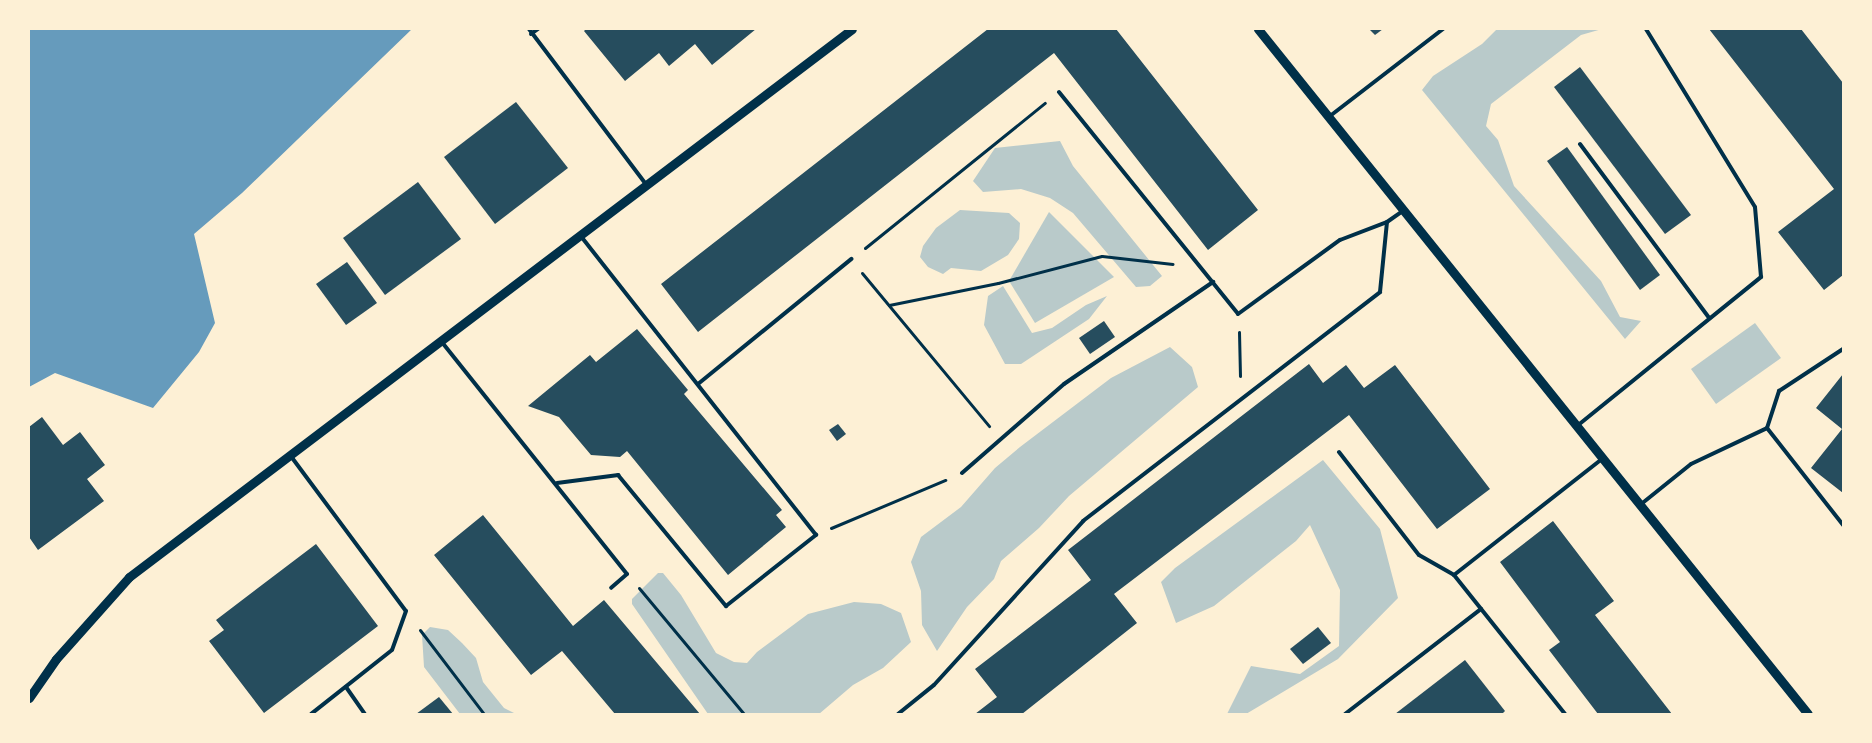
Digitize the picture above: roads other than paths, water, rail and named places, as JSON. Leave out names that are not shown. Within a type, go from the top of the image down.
[{"type":"street","points":[[29,698],[56,659],[129,577],[852,29]]},
{"type":"street","points":[[1258,29],[1330,116],[1403,211],[1808,714]]},
{"type":"lane","points":[[529,29],[646,184]]},
{"type":"lane","points":[[531,34],[538,29]]},
{"type":"lane","points":[[1330,116],[1442,29]]},
{"type":"lane","points":[[1576,427],[1761,277],[1755,207],[1646,29]]},
{"type":"lane","points":[[1059,92],[1238,314],[1340,240],[1387,222],[1403,211]]},
{"type":"lane","points":[[1580,144],[1709,318]]},
{"type":"lane","points":[[898,714],[934,684],[1083,521],[1380,292],[1387,222]]},
{"type":"lane","points":[[557,483],[618,475],[726,606],[816,534],[580,234]]},
{"type":"lane","points":[[698,384],[851,259]]},
{"type":"lane","points":[[962,473],[1064,384],[1213,282]]},
{"type":"lane","points":[[441,341],[557,483],[627,574],[612,588]]},
{"type":"lane","points":[[1640,505],[1691,464],[1767,428],[1779,391],[1843,349]]},
{"type":"lane","points":[[1767,428],[1843,525]]},
{"type":"lane","points":[[1339,452],[1419,555],[1454,574],[1565,714]]},
{"type":"lane","points":[[290,455],[406,611],[392,650],[311,714]]},
{"type":"lane","points":[[1454,574],[1602,459]]},
{"type":"lane","points":[[1345,714],[1481,609]]},
{"type":"lane","points":[[346,687],[365,714]]},
{"type":"water","points":[[29,29],[412,29],[242,193],[194,234],[215,323],[199,352],[153,408],[55,373],[29,387]]}]
